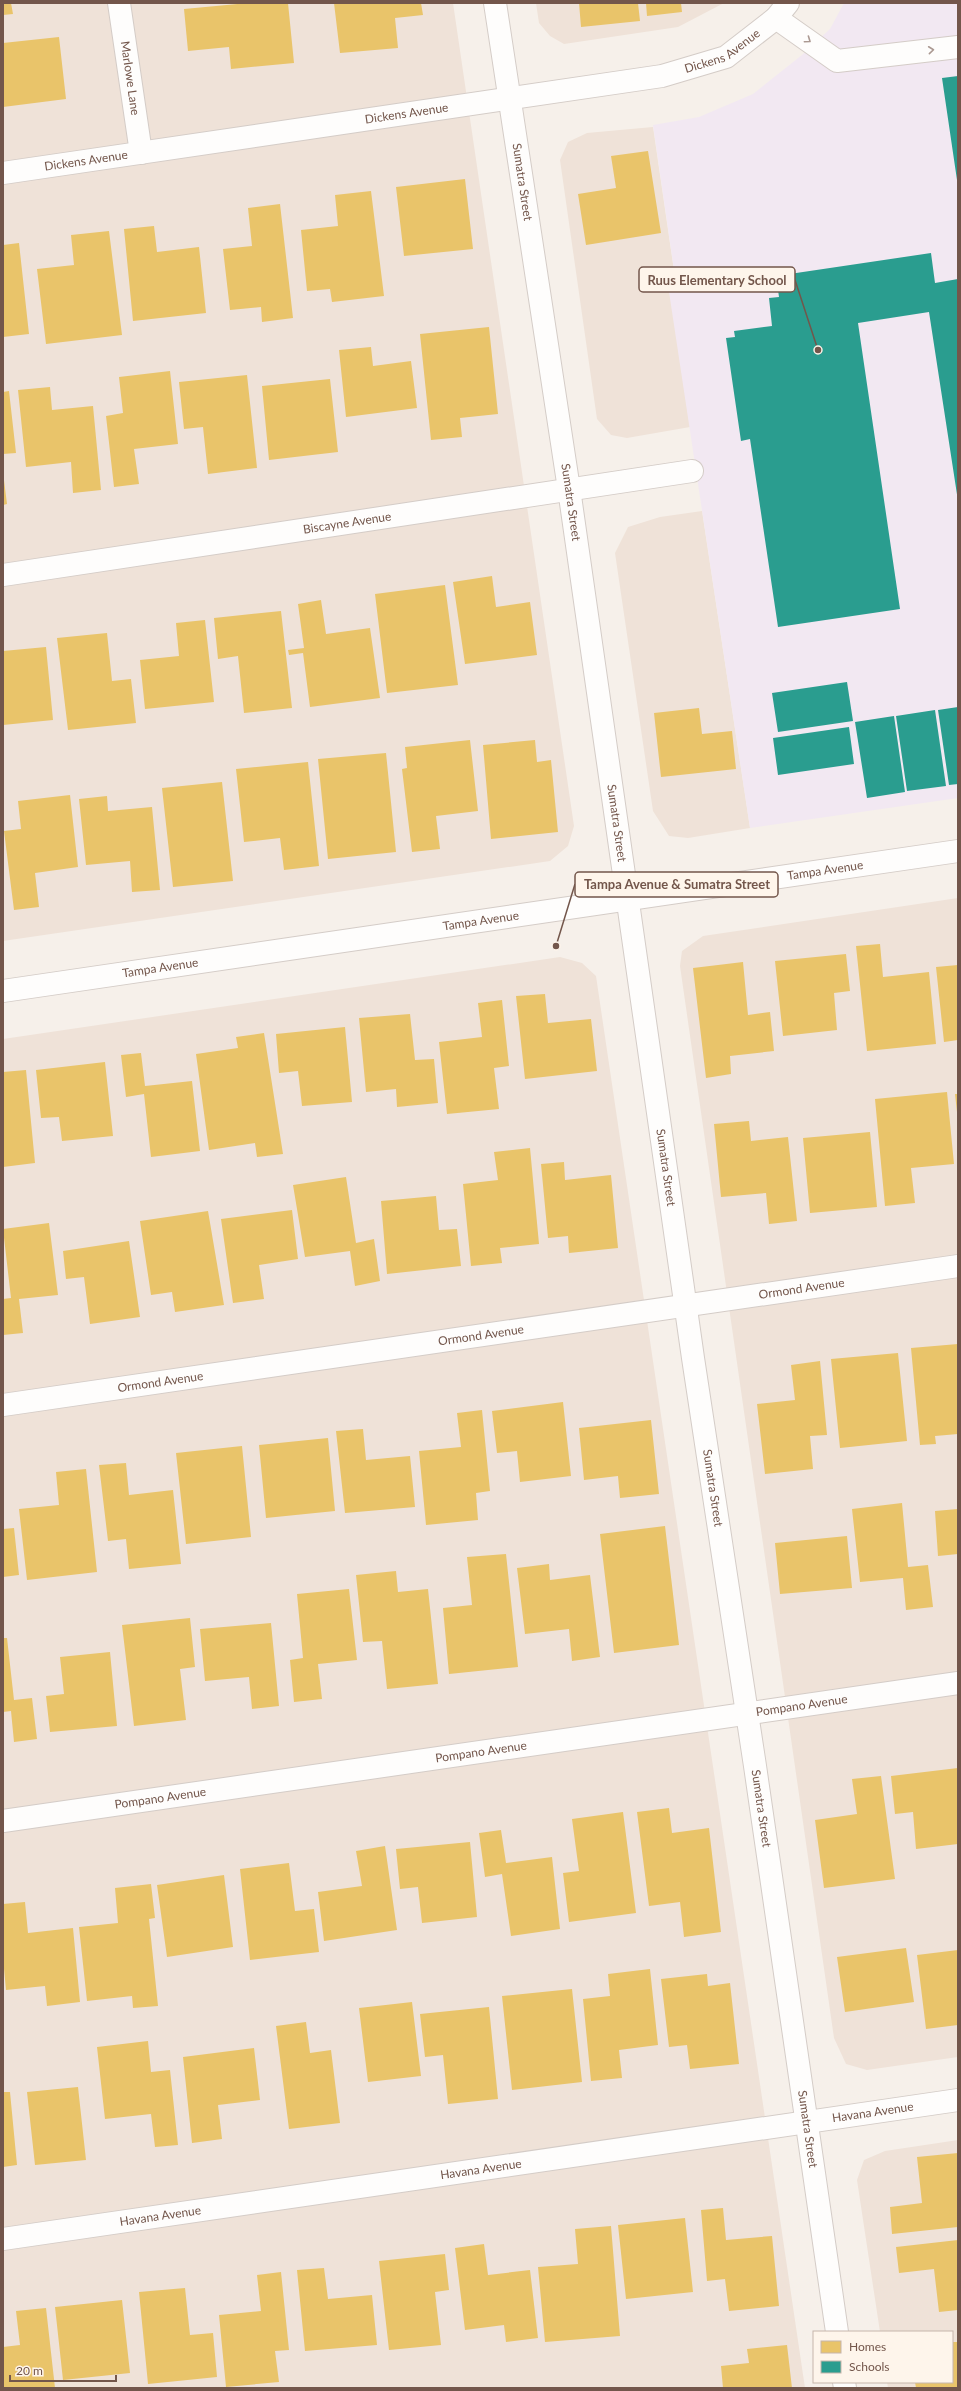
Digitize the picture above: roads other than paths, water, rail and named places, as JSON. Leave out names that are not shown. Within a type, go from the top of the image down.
[{"type":"street","name":"Marlowe Lane","points":[[119,3],[141,153]]},
{"type":"street","name":"Sumatra Street","points":[[495,3],[569,489],[627,901],[808,2124],[837,2331]]},
{"type":"street","name":"Dickens Avenue","points":[[3,173],[509,100],[662,76],[726,56],[782,11]]},
{"type":"street","points":[[782,11],[838,61],[958,47]]},
{"type":"street","name":"Biscayne Avenue","points":[[3,575],[692,471]]},
{"type":"street","name":"Tampa Avenue","points":[[3,990],[958,852]]},
{"type":"street","name":"Ormond Avenue","points":[[3,1405],[958,1266]]},
{"type":"street","name":"Pompano Avenue","points":[[3,1821],[747,1714],[958,1682]]},
{"type":"street","name":"Havana Avenue","points":[[3,2239],[808,2124],[958,2100]]},
{"type":"place","name":"Ruus Elementary School","points":[[818,350]]},
{"type":"place","name":"Tampa Avenue & Sumatra Street","points":[[556,946]]}]
